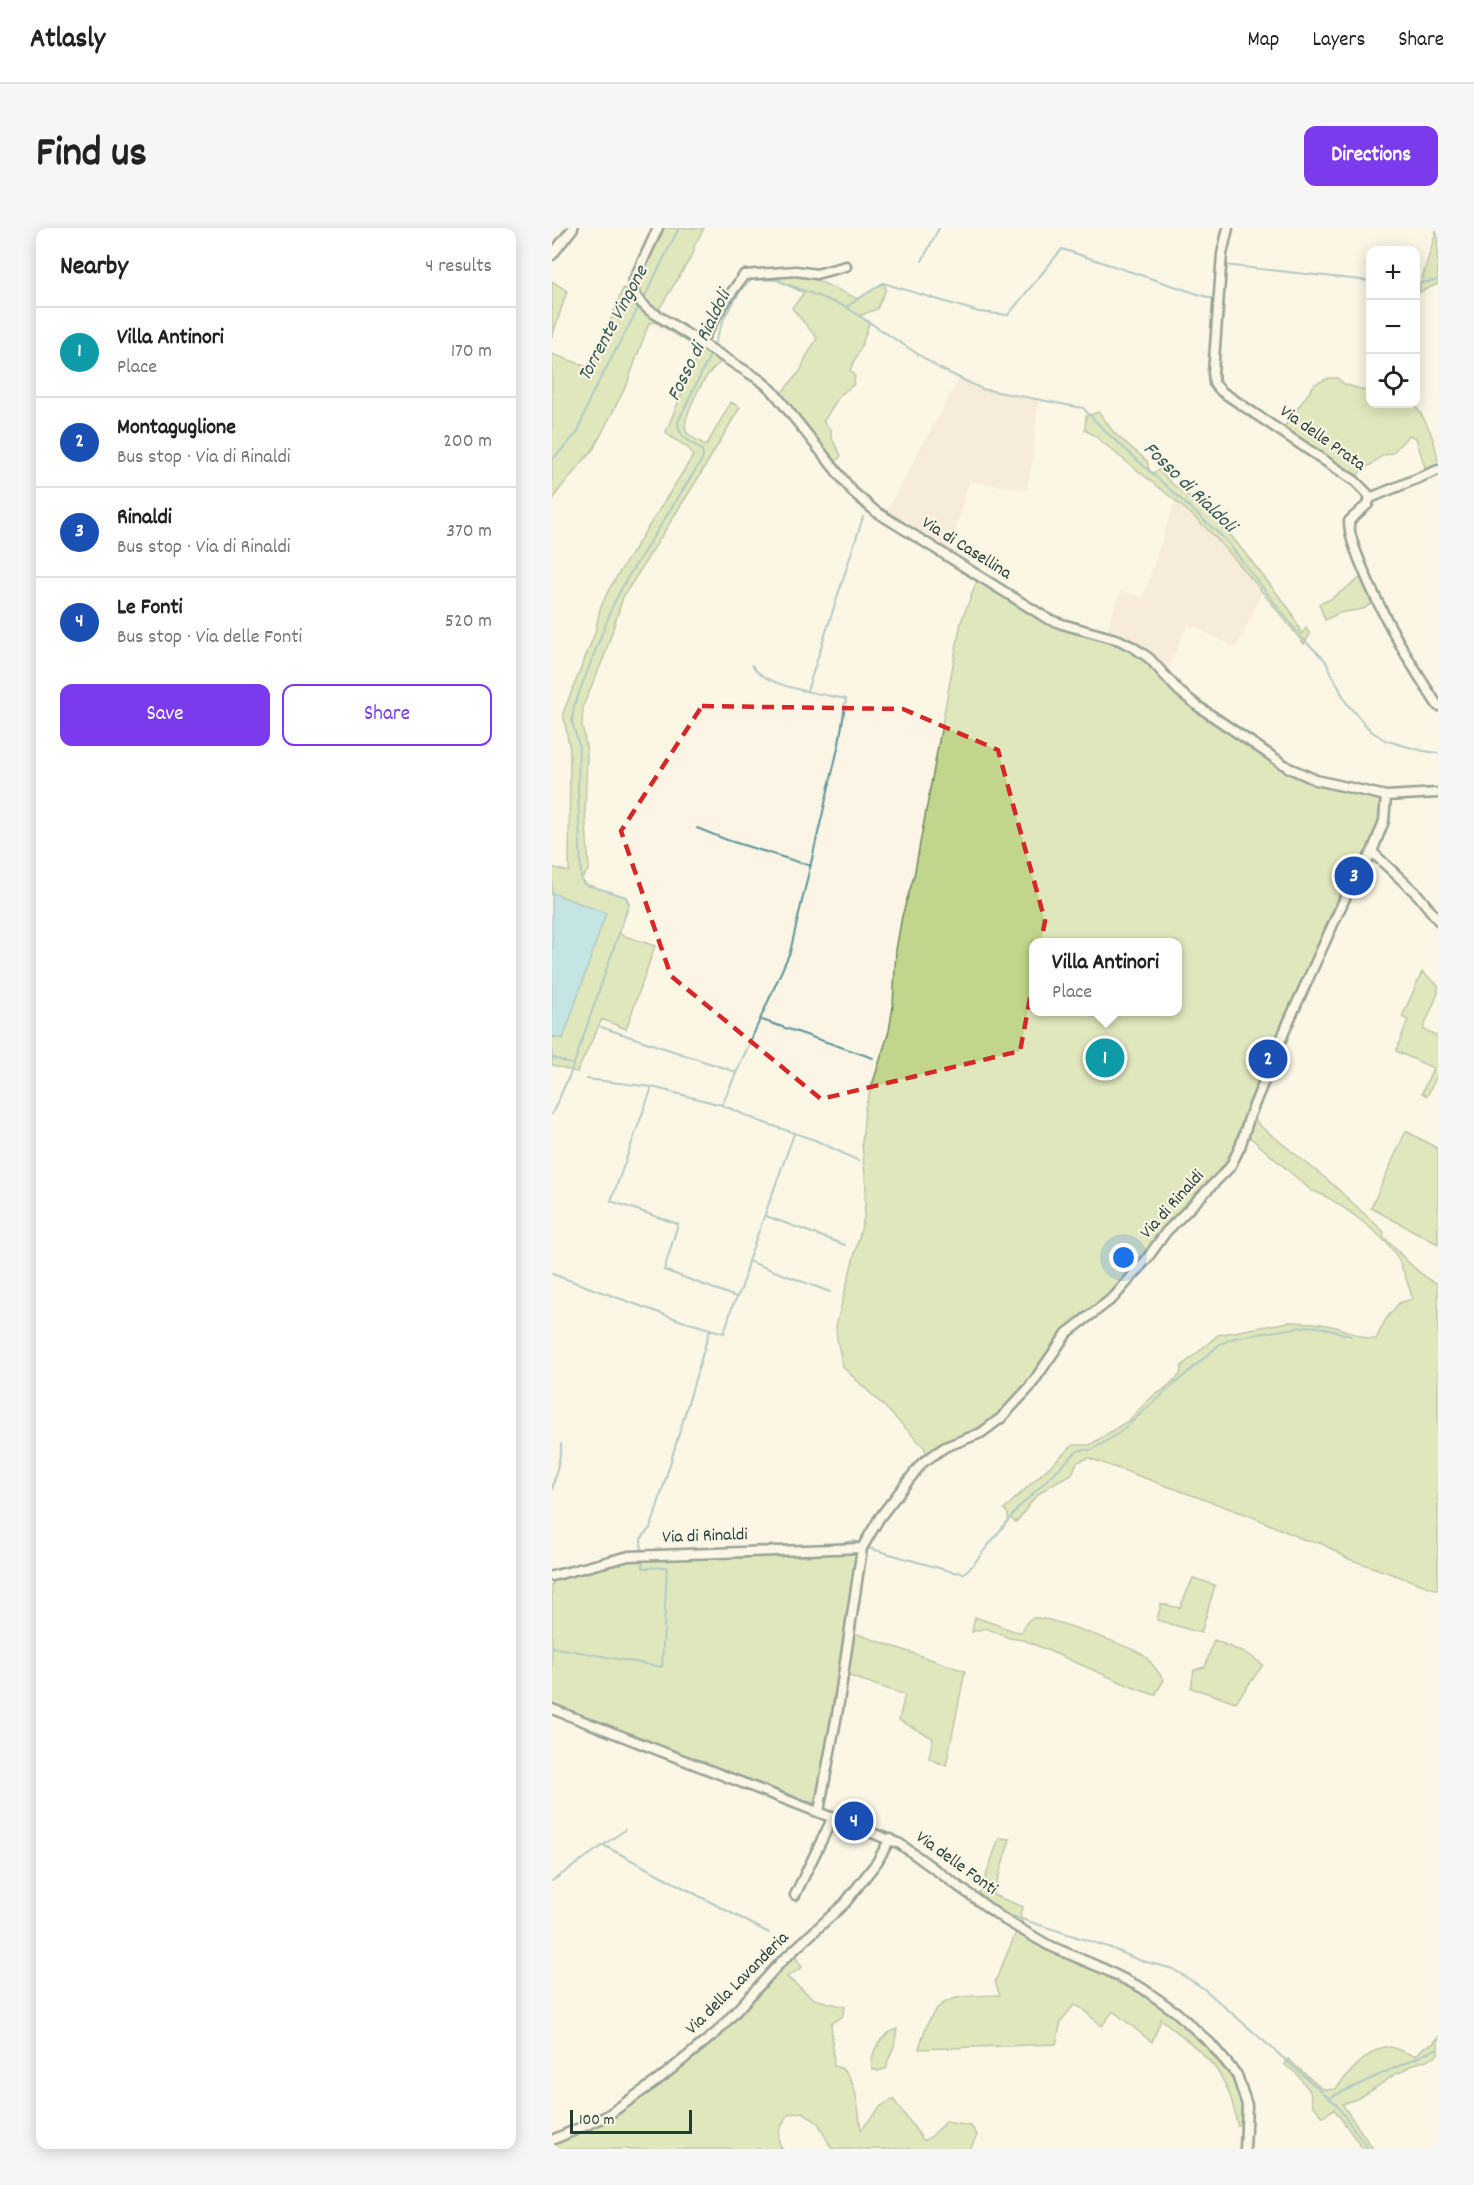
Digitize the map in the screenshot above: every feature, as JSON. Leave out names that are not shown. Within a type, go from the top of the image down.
[{"type":"street","points":[[552,255],[573,228]]},
{"type":"street","name":"Via di Casellina","points":[[658,228],[634,279],[634,294],[649,310],[717,352],[772,390],[853,492],[875,511],[1048,619],[1119,640],[1133,647],[1149,658],[1179,691],[1199,707],[1289,768],[1316,780],[1386,796],[1438,793]]},
{"type":"street","name":"Via delle Prata","points":[[1228,228],[1221,257],[1214,383],[1221,391],[1355,481],[1367,493],[1370,498],[1368,504],[1349,521],[1349,529],[1357,555],[1379,608],[1408,661],[1438,706]]},
{"type":"street","points":[[704,344],[722,306],[744,275],[796,271],[816,274],[846,266]]},
{"type":"street","points":[[1370,498],[1438,470]]},
{"type":"street","name":"Via di Rinaldi","points":[[819,1811],[840,1697],[862,1548],[880,1516],[922,1463],[945,1447],[981,1433],[1001,1418],[1029,1388],[1067,1333],[1114,1298],[1166,1232],[1230,1167],[1240,1147],[1250,1115],[1288,1023],[1350,887],[1372,852],[1384,821],[1386,796]]},
{"type":"street","points":[[1372,852],[1418,896],[1438,920]]},
{"type":"street","name":"Via di Rinaldi","points":[[552,1576],[629,1556],[862,1548]]},
{"type":"street","name":"Via delle Fonti","points":[[552,1709],[890,1839],[1005,1920],[1048,1945],[1142,1988],[1176,2012],[1210,2043],[1237,2075],[1247,2105],[1245,2149]]},
{"type":"street","points":[[795,1895],[833,1817]]},
{"type":"street","name":"Via della Lavanderia","points":[[552,2140],[605,2117],[658,2080],[717,2032],[781,1962],[845,1903],[877,1862],[890,1839]]},
{"type":"highlighted area","points":[[702,706],[903,709],[998,750],[1045,921],[1020,1051],[821,1099],[671,976],[621,831]]},
{"type":"shaded area","points":[[959,379],[982,389],[1038,399],[1033,456],[1027,490],[969,481],[948,557],[884,516]]},
{"type":"shaded area","points":[[1175,501],[1213,535],[1262,592],[1236,648],[1188,624],[1165,675],[1105,636],[1120,591],[1143,597]]},
{"type":"green space","points":[[658,228],[704,228],[694,246],[694,252],[656,314],[725,358],[708,375],[698,391],[686,420],[687,433],[706,446],[731,402],[740,407],[623,597],[604,657],[583,706],[582,725],[587,752],[585,810],[589,869],[581,879],[585,884],[626,897],[629,904],[619,934],[655,946],[626,1029],[602,1019],[577,1072],[552,1065],[552,1036],[563,1039],[605,913],[552,893],[552,867],[569,872],[570,749],[563,713],[595,633],[600,609],[609,589],[693,456],[688,449],[666,432],[700,349],[655,322],[649,323],[627,384],[594,448],[558,491],[552,502],[552,354],[592,368],[623,288],[633,292]]},
{"type":"green space","points":[[1437,228],[1438,284],[1420,292]]},
{"type":"green space","points":[[796,271],[858,299],[883,283],[886,289],[877,309],[859,316],[869,323],[850,370],[855,377],[853,385],[840,395],[823,422],[831,430],[831,437],[841,456],[833,465],[778,397],[801,370],[817,338],[792,308],[804,293],[779,281],[782,272]]},
{"type":"green space","points":[[552,281],[567,291],[552,337]]},
{"type":"green space","points":[[1329,378],[1337,378],[1344,384],[1366,391],[1366,408],[1417,408],[1432,435],[1438,470],[1427,474],[1416,438],[1409,435],[1392,453],[1362,468],[1355,481],[1281,431],[1315,384]]},
{"type":"green space","points":[[1099,412],[1114,433],[1147,461],[1149,470],[1153,473],[1159,470],[1233,538],[1290,610],[1302,634],[1306,628],[1310,634],[1304,644],[1225,548],[1199,521],[1085,430],[1086,416]]},
{"type":"green space","points":[[1365,575],[1376,601],[1363,609],[1339,613],[1325,620],[1319,604],[1329,600]]},
{"type":"green space","points":[[979,576],[1048,619],[1133,647],[1179,691],[1289,768],[1386,796],[1384,821],[1372,852],[1341,891],[1248,1107],[1259,1125],[1330,1182],[1384,1232],[1383,1236],[1409,1263],[1438,1284],[1438,1590],[1349,1559],[1321,1543],[1307,1541],[1253,1517],[1089,1458],[1077,1462],[1072,1474],[1042,1491],[1016,1522],[1008,1517],[1004,1509],[1073,1445],[1090,1445],[1128,1421],[1154,1395],[1180,1375],[1182,1366],[1218,1335],[1289,1322],[1336,1327],[1368,1339],[1376,1339],[1386,1319],[1399,1303],[1413,1299],[1399,1260],[1381,1238],[1344,1208],[1312,1191],[1245,1133],[1230,1167],[1166,1232],[1114,1297],[1078,1323],[1001,1418],[927,1459],[925,1448],[843,1367],[836,1326],[864,1218],[866,1186],[862,1145],[865,1108],[889,1031],[893,1006],[896,950],[902,916],[914,876],[961,622]]},
{"type":"green space","points":[[1422,972],[1438,985],[1438,993],[1423,1029],[1438,1036],[1438,1074],[1427,1096],[1422,1093],[1433,1068],[1396,1051],[1408,1020],[1402,1017]]},
{"type":"green space","points":[[1406,1131],[1438,1149],[1438,1244],[1371,1208]]},
{"type":"green space","points":[[862,1548],[851,1632],[965,1671],[946,1766],[929,1758],[933,1738],[899,1720],[905,1695],[844,1674],[819,1811],[552,1709],[552,1576],[629,1556]]},
{"type":"green space","points":[[1193,1578],[1215,1585],[1201,1633],[1157,1620],[1161,1604],[1180,1608]]},
{"type":"green space","points":[[975,1617],[1022,1632],[1027,1622],[1033,1618],[1070,1626],[1143,1655],[1164,1680],[1155,1695],[1137,1689],[1024,1640],[1009,1638],[986,1628],[972,1632]]},
{"type":"green space","points":[[1214,1640],[1249,1655],[1263,1665],[1236,1702],[1191,1688],[1194,1670],[1205,1667]]},
{"type":"green space","points":[[999,1838],[1010,1839],[993,1895],[1023,1907],[1020,1913],[1024,1931],[1104,1969],[1176,2012],[1237,2075],[1247,2125],[1237,2125],[1228,2089],[1211,2063],[1161,2019],[1152,2042],[1113,2011],[1102,2026],[1081,2008],[1074,2005],[1061,2021],[1056,2044],[919,2049],[931,2017],[946,2002],[968,1996],[1000,1995],[995,1982],[1018,1928],[973,1898],[981,1890]]},
{"type":"green space","points":[[792,1952],[802,1967],[787,1977],[814,1999],[845,2007],[842,2017],[831,2023],[834,2066],[843,2070],[851,2081],[861,2130],[881,2106],[893,2099],[924,2141],[945,2122],[971,2126],[977,2135],[970,2149],[832,2149],[818,2123],[803,2112],[789,2114],[783,2122],[779,2135],[782,2149],[552,2149],[552,2140],[605,2117],[717,2032]]},
{"type":"green space","points":[[897,2029],[887,2068],[878,2071],[872,2069],[873,2056],[878,2044],[891,2031]]},
{"type":"green space","points":[[1438,2037],[1438,2054],[1410,2066],[1364,2095],[1342,2104],[1373,2149],[1363,2149],[1334,2109],[1323,2117],[1313,2105],[1310,2091],[1297,2074],[1285,2065],[1288,2059],[1321,2088],[1336,2089],[1360,2062],[1383,2047],[1417,2055],[1424,2047],[1433,2044]]},
{"type":"water","points":[[552,893],[606,913],[563,1039],[552,1036]]},
{"type":"waterway","name":"Torrente Vingone","points":[[643,300],[679,228]]},
{"type":"waterway","points":[[922,261],[939,228]]},
{"type":"waterway","points":[[846,307],[883,283],[979,312],[1008,315],[1062,249],[1218,299]]},
{"type":"waterway","points":[[1224,265],[1366,281]]},
{"type":"waterway","name":"Fosso di Rialdoli","points":[[713,347],[725,316],[743,287],[753,279],[777,280],[846,307],[939,368],[982,389],[1083,408],[1107,433],[1225,539],[1302,638],[1325,660],[1347,704],[1371,731],[1385,740],[1438,753]]},
{"type":"waterway","points":[[1420,283],[1438,280]]},
{"type":"waterway","name":"Torrente Vingone","points":[[552,460],[578,432],[590,398],[640,305]]},
{"type":"waterway","name":"Fosso di Rialdoli","points":[[552,1114],[571,1072],[629,904],[626,897],[584,884],[581,879],[579,745],[572,722],[574,706],[613,605],[626,580],[703,458],[702,450],[680,432],[678,422],[711,353]]},
{"type":"waterway","points":[[807,691],[863,517]]},
{"type":"waterway","points":[[722,1105],[790,952],[839,744],[846,699],[781,684],[758,673],[752,665]]},
{"type":"waterway","points":[[697,828],[727,840],[811,866]]},
{"type":"waterway","points":[[762,1020],[873,1058]]},
{"type":"waterway","points":[[601,1027],[736,1072]]},
{"type":"waterway","points":[[552,1057],[573,1065]]},
{"type":"waterway","points":[[587,1079],[652,1087],[722,1105],[759,1121],[815,1140],[859,1161]]},
{"type":"waterway","points":[[652,1087],[611,1201],[678,1224],[664,1270],[736,1297]]},
{"type":"waterway","points":[[552,1274],[682,1321],[724,1333],[794,1134]]},
{"type":"waterway","points":[[766,1216],[845,1245]]},
{"type":"waterway","points":[[748,1261],[830,1292]]},
{"type":"waterway","points":[[865,1547],[953,1572],[964,1573],[1018,1508],[1075,1453],[1080,1450],[1092,1450],[1119,1433],[1220,1344],[1234,1338],[1307,1326],[1324,1328],[1351,1336]]},
{"type":"waterway","points":[[552,1647],[662,1667],[667,1567],[643,1568],[641,1539],[650,1528],[654,1518],[710,1329]]},
{"type":"waterway","points":[[552,1490],[561,1444]]},
{"type":"waterway","points":[[829,1545],[854,1541],[861,1544]]},
{"type":"waterway","points":[[627,1734],[818,1805]]},
{"type":"waterway","points":[[823,1808],[896,1836],[933,1863]]},
{"type":"waterway","points":[[552,1881],[625,1830]]},
{"type":"waterway","points":[[603,1845],[769,1933]]},
{"type":"waterway","points":[[1003,1913],[1108,1947],[1139,1960],[1173,1969],[1203,1988],[1336,2104],[1368,2149]]},
{"type":"waterway","points":[[1329,2098],[1438,2048]]},
{"type":"place","name":"Rinaldi","points":[[1354,876]]},
{"type":"place","name":"Villa Antinori","points":[[1105,1058]]},
{"type":"place","name":"Montaguglione","points":[[1268,1059]]},
{"type":"place","name":"Le Fonti","points":[[854,1821]]}]
